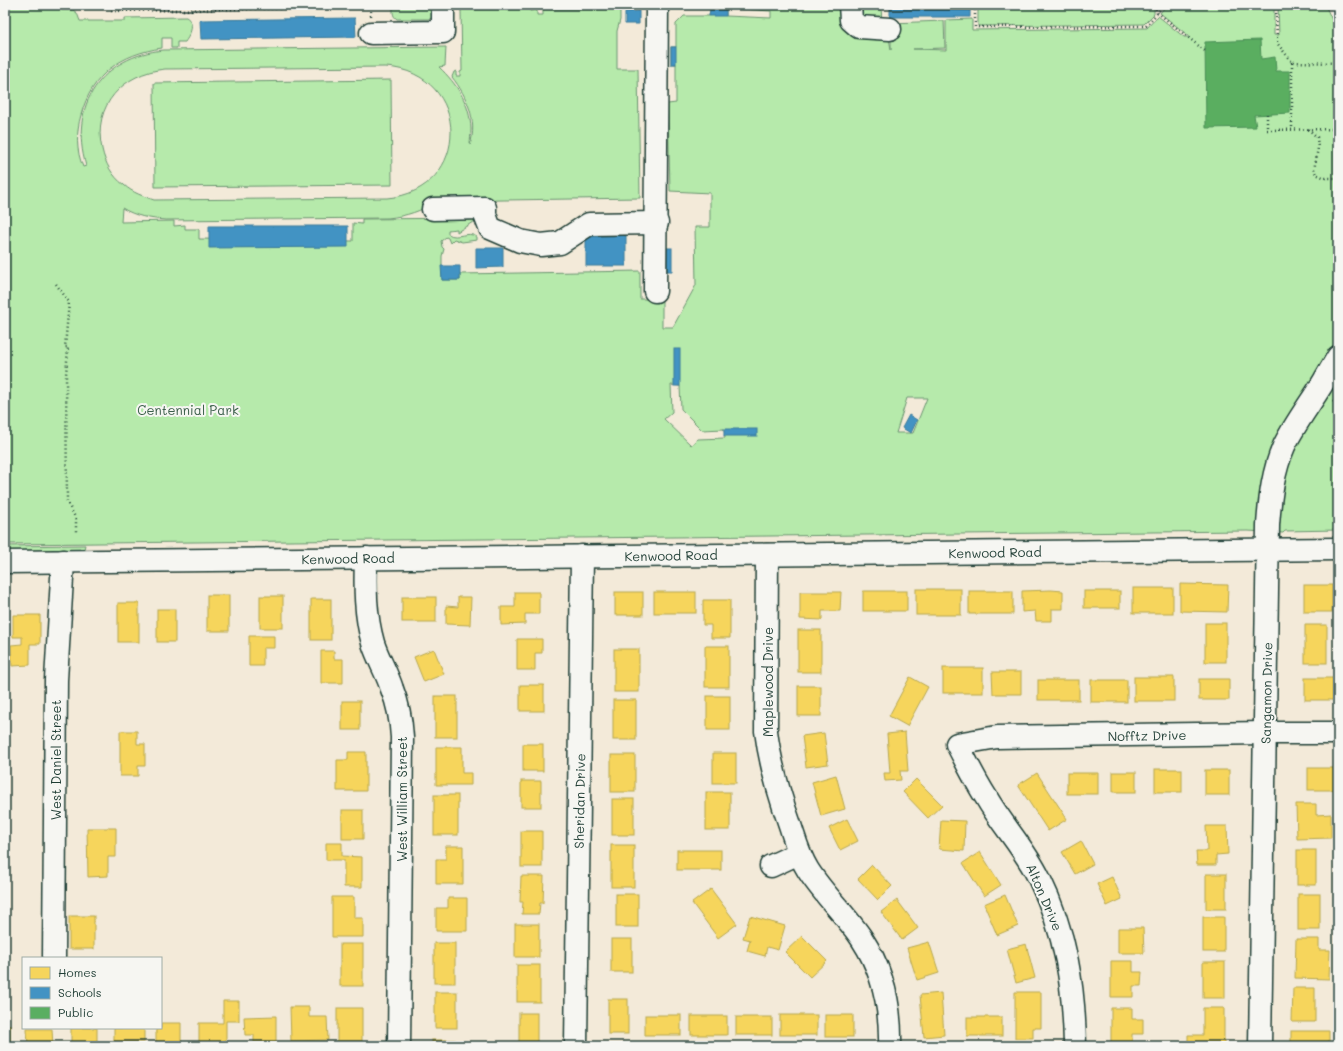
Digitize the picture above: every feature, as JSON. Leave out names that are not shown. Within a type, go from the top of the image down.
[{"type":"street","points":[[371,33],[443,32],[443,5]]},
{"type":"street","points":[[655,291],[657,5]]},
{"type":"street","points":[[850,5],[851,20],[859,27],[890,29]]},
{"type":"street","points":[[432,209],[485,208],[485,215],[490,228],[520,241],[541,246],[560,243],[589,224],[656,222]]},
{"type":"street","name":"Sangamon Drive","points":[[1260,1046],[1268,524],[1270,496],[1276,469],[1293,428],[1326,379],[1338,357]]},
{"type":"street","name":"Kenwood Road","points":[[5,562],[1338,548]]},
{"type":"street","name":"Maplewood Drive","points":[[767,555],[766,730],[768,748],[777,786],[799,853],[808,870],[862,939],[873,958],[886,993],[889,1013],[890,1046]]},
{"type":"street","name":"Sheridan Drive","points":[[576,1046],[582,556]]},
{"type":"street","name":"West William Street","points":[[366,558],[365,600],[368,624],[374,645],[394,695],[400,715],[402,737],[399,1046]]},
{"type":"street","name":"West Daniel Street","points":[[54,957],[56,680],[63,561]]},
{"type":"street","name":"Nofftz Drive","points":[[957,744],[997,737],[1338,733]]},
{"type":"street","name":"Alton Drive","points":[[957,744],[986,798],[1024,851],[1039,878],[1054,912],[1071,975],[1075,1018],[1075,1046]]},
{"type":"street","points":[[771,866],[799,853]]},
{"type":"path","points":[[1156,5],[1156,11],[1158,13],[1206,51]]},
{"type":"path","points":[[975,6],[975,27],[1146,26],[1164,5]]},
{"type":"path","points":[[1276,5],[1277,43],[1292,62],[1292,130]]},
{"type":"path","points":[[111,11],[305,6],[371,7],[371,33]]},
{"type":"path","points":[[1292,62],[1338,63]]},
{"type":"path","points":[[1267,114],[1267,130],[1338,129]]},
{"type":"path","points":[[1308,129],[1317,137],[1318,148],[1314,170],[1316,174],[1324,178],[1338,178]]},
{"type":"path","points":[[1338,235],[1338,243]]},
{"type":"path","points":[[56,284],[69,302],[65,347],[68,347],[66,375],[67,502],[76,519],[76,533]]},
{"type":"path","points":[[1333,401],[1338,405]]},
{"type":"green space","name":"Centennial Park","points":[[5,5],[62,5],[62,10],[73,10],[77,13],[80,21],[125,21],[125,18],[186,17],[191,22],[189,36],[185,42],[177,42],[177,48],[171,48],[171,38],[162,38],[162,48],[134,55],[121,61],[110,68],[101,77],[86,101],[78,128],[78,148],[83,167],[86,166],[82,144],[82,123],[86,104],[95,87],[107,73],[123,62],[142,54],[164,50],[446,47],[445,66],[439,67],[457,87],[465,103],[470,120],[470,145],[473,127],[470,109],[462,92],[452,77],[456,71],[456,76],[460,76],[460,72],[462,71],[461,9],[529,9],[530,11],[537,10],[537,15],[543,15],[543,9],[620,9],[620,20],[617,31],[617,69],[638,69],[640,198],[437,201],[426,208],[401,216],[388,218],[166,220],[143,217],[122,208],[121,222],[174,221],[174,226],[185,225],[185,229],[199,229],[199,239],[353,241],[353,223],[362,224],[362,219],[474,218],[476,219],[476,222],[473,222],[457,232],[457,229],[448,230],[448,234],[455,236],[470,234],[477,237],[477,240],[462,242],[454,239],[450,243],[446,237],[441,241],[444,249],[442,256],[442,280],[460,280],[460,274],[640,271],[640,299],[662,299],[662,327],[673,327],[696,285],[695,227],[710,227],[710,193],[670,191],[668,104],[676,103],[676,64],[671,64],[671,47],[676,47],[676,24],[684,16],[709,16],[710,10],[726,10],[726,16],[771,18],[771,11],[741,9],[740,5],[845,5],[889,37],[891,50],[891,23],[944,21],[945,48],[913,49],[946,50],[946,20],[972,19],[972,30],[1147,28],[1158,16],[1184,37],[1190,37],[1160,13],[1167,5],[1274,5],[1274,35],[1279,35],[1278,5],[1325,5],[1338,33],[1338,530],[1285,531],[1283,533],[1248,531],[5,544]],"holes":[[[386,67],[414,74],[435,89],[447,109],[451,132],[447,155],[435,175],[415,191],[387,198],[154,200],[142,196],[127,188],[116,178],[107,164],[103,154],[100,133],[106,106],[114,94],[124,85],[136,77],[150,72],[165,69]],[[671,385],[680,386],[681,409],[702,430],[724,429],[725,438],[698,439],[691,445],[664,419],[672,412]],[[907,398],[927,398],[913,433],[896,433]]]},
{"type":"green space","points":[[393,5],[435,5],[433,16],[430,19],[397,19],[394,15]]},
{"type":"green space","points":[[854,5],[881,5],[882,25],[862,23]]},
{"type":"green space","points":[[1154,5],[1154,14],[1144,24],[978,26],[978,6]]},
{"type":"green space","points":[[391,80],[392,185],[155,187],[154,83]]},
{"type":"green space","points":[[85,545],[84,549],[81,550],[5,551],[5,546]]},
{"type":"building: Homes","points":[[1180,584],[1228,585],[1227,612],[1180,611]]},
{"type":"building: Homes","points":[[1304,585],[1332,585],[1332,612],[1304,612]]},
{"type":"building: Homes","points":[[1133,588],[1173,588],[1173,613],[1133,613]]},
{"type":"building: Homes","points":[[916,589],[961,589],[961,615],[916,615]]},
{"type":"building: Homes","points":[[863,591],[907,591],[907,611],[863,611]]},
{"type":"building: Homes","points":[[969,591],[1013,591],[1013,614],[969,614]]},
{"type":"building: Homes","points":[[1022,591],[1063,591],[1063,609],[1052,609],[1052,621],[1036,621],[1035,611],[1022,612]]},
{"type":"building: Homes","points":[[1084,591],[1120,591],[1120,608],[1084,608]]},
{"type":"building: Homes","points":[[515,592],[539,592],[539,614],[525,614],[525,624],[501,625],[501,607],[515,607]]},
{"type":"building: Homes","points":[[615,592],[643,592],[643,615],[615,615]]},
{"type":"building: Homes","points":[[654,592],[696,592],[696,613],[654,613]]},
{"type":"building: Homes","points":[[800,592],[841,592],[840,611],[822,611],[822,620],[800,619]]},
{"type":"building: Homes","points":[[207,595],[229,595],[229,631],[207,631]]},
{"type":"building: Homes","points":[[260,596],[283,596],[283,628],[260,628]]},
{"type":"building: Homes","points":[[402,597],[436,597],[436,622],[402,622]]},
{"type":"building: Homes","points":[[458,597],[471,597],[470,625],[446,624],[446,606],[458,607]]},
{"type":"building: Homes","points":[[311,599],[331,599],[331,640],[311,640]]},
{"type":"building: Homes","points":[[703,600],[730,600],[730,638],[711,638],[711,625],[703,625]]},
{"type":"building: Homes","points":[[118,603],[139,603],[139,642],[118,642]]},
{"type":"building: Homes","points":[[157,609],[175,609],[175,642],[157,642]]},
{"type":"building: Homes","points":[[13,615],[40,615],[40,644],[30,644],[30,665],[12,666],[11,645],[22,644],[22,637],[13,637]]},
{"type":"building: Homes","points":[[1205,623],[1226,623],[1226,662],[1205,662]]},
{"type":"building: Homes","points":[[1305,625],[1327,625],[1327,663],[1305,663]]},
{"type":"building: Homes","points":[[798,630],[821,630],[821,672],[798,672]]},
{"type":"building: Homes","points":[[249,636],[274,636],[274,648],[263,648],[263,666],[249,666]]},
{"type":"building: Homes","points":[[517,639],[542,639],[542,653],[535,653],[535,670],[517,670]]},
{"type":"building: Homes","points":[[705,646],[729,646],[729,687],[705,687]]},
{"type":"building: Homes","points":[[434,649],[444,674],[424,682],[414,657]]},
{"type":"building: Homes","points":[[614,649],[639,649],[639,692],[614,692]]},
{"type":"building: Homes","points":[[321,651],[334,651],[334,659],[343,659],[343,683],[321,683]]},
{"type":"building: Homes","points":[[943,668],[983,668],[983,693],[943,693]]},
{"type":"building: Homes","points":[[992,672],[1021,672],[1021,694],[993,694]]},
{"type":"building: Homes","points":[[910,677],[928,687],[907,726],[889,716]]},
{"type":"building: Homes","points":[[1134,677],[1174,677],[1174,701],[1134,701]]},
{"type":"building: Homes","points":[[1305,678],[1338,678],[1338,700],[1305,700]]},
{"type":"building: Homes","points":[[1199,679],[1229,679],[1229,700],[1199,700]]},
{"type":"building: Homes","points":[[1038,680],[1079,680],[1079,700],[1038,700]]},
{"type":"building: Homes","points":[[1091,680],[1127,680],[1127,702],[1091,702]]},
{"type":"building: Homes","points":[[520,685],[544,685],[544,711],[520,711]]},
{"type":"building: Homes","points":[[798,686],[821,686],[821,716],[798,716]]},
{"type":"building: Homes","points":[[435,696],[457,696],[457,737],[435,737]]},
{"type":"building: Homes","points":[[707,696],[730,696],[730,730],[707,730]]},
{"type":"building: Homes","points":[[613,700],[636,700],[636,740],[613,740]]},
{"type":"building: Homes","points":[[342,701],[360,701],[360,730],[342,730]]},
{"type":"building: Homes","points":[[120,731],[137,731],[137,744],[145,744],[145,766],[138,766],[138,776],[120,776]]},
{"type":"building: Homes","points":[[905,732],[908,771],[900,771],[901,780],[885,781],[884,773],[890,773],[887,734]]},
{"type":"building: Homes","points":[[824,733],[828,764],[806,767],[802,736]]},
{"type":"building: Homes","points":[[523,744],[543,744],[543,771],[523,771]]},
{"type":"building: Homes","points":[[436,747],[462,747],[462,773],[471,773],[471,785],[436,785]]},
{"type":"building: Homes","points":[[348,752],[366,752],[366,791],[337,791],[337,760],[348,760]]},
{"type":"building: Homes","points":[[713,753],[736,753],[736,783],[713,783]]},
{"type":"building: Homes","points":[[611,755],[635,755],[635,792],[611,792]]},
{"type":"building: Homes","points":[[1308,768],[1338,768],[1338,790],[1308,790]]},
{"type":"building: Homes","points":[[1155,769],[1182,769],[1182,792],[1155,792]]},
{"type":"building: Homes","points":[[1205,770],[1229,770],[1229,795],[1205,795]]},
{"type":"building: Homes","points":[[1113,772],[1136,772],[1136,792],[1113,792]]},
{"type":"building: Homes","points":[[1037,773],[1067,819],[1048,831],[1018,785]]},
{"type":"building: Homes","points":[[1067,773],[1098,773],[1098,794],[1067,794]]},
{"type":"building: Homes","points":[[836,775],[845,809],[821,816],[812,782]]},
{"type":"building: Homes","points":[[916,779],[942,805],[928,818],[903,792]]},
{"type":"building: Homes","points":[[521,781],[541,781],[541,807],[521,807]]},
{"type":"building: Homes","points":[[706,792],[730,792],[730,830],[706,830]]},
{"type":"building: Homes","points":[[434,795],[458,795],[458,835],[434,835]]},
{"type":"building: Homes","points":[[612,799],[634,799],[634,835],[612,835]]},
{"type":"building: Homes","points":[[1296,804],[1316,804],[1316,815],[1331,814],[1331,838],[1297,839]]},
{"type":"building: Homes","points":[[342,810],[363,810],[363,839],[342,839]]},
{"type":"building: Homes","points":[[847,819],[858,841],[840,850],[829,828]]},
{"type":"building: Homes","points":[[941,820],[965,821],[964,851],[939,849]]},
{"type":"building: Homes","points":[[1206,826],[1227,826],[1228,854],[1216,855],[1216,865],[1197,865],[1196,851],[1207,851]]},
{"type":"building: Homes","points":[[87,828],[116,828],[116,857],[108,857],[108,876],[88,877]]},
{"type":"building: Homes","points":[[521,831],[542,831],[542,867],[521,867]]},
{"type":"building: Homes","points":[[1081,841],[1093,864],[1075,874],[1062,852]]},
{"type":"building: Homes","points":[[326,843],[342,843],[342,856],[362,857],[362,887],[344,887],[344,860],[326,860]]},
{"type":"building: Homes","points":[[611,845],[634,845],[634,887],[611,887]]},
{"type":"building: Homes","points":[[446,846],[463,846],[463,884],[436,884],[436,859],[446,859]]},
{"type":"building: Homes","points":[[677,850],[721,850],[721,870],[677,870]]},
{"type":"building: Homes","points":[[1297,850],[1316,850],[1316,885],[1297,885]]},
{"type":"building: Homes","points":[[980,852],[1001,885],[984,896],[963,863]]},
{"type":"building: Homes","points":[[872,865],[892,886],[878,900],[858,879]]},
{"type":"building: Homes","points":[[1206,874],[1226,874],[1226,909],[1206,909]]},
{"type":"building: Homes","points":[[521,876],[544,876],[543,903],[540,903],[539,914],[522,914],[523,902],[520,902]]},
{"type":"building: Homes","points":[[1112,877],[1122,899],[1107,906],[1097,884]]},
{"type":"building: Homes","points":[[711,889],[737,924],[718,938],[692,903]]},
{"type":"building: Homes","points":[[616,894],[638,894],[638,927],[616,927]]},
{"type":"building: Homes","points":[[1298,894],[1320,894],[1320,930],[1298,930]]},
{"type":"building: Homes","points":[[1005,895],[1018,926],[997,935],[984,904]]},
{"type":"building: Homes","points":[[332,897],[354,897],[354,918],[363,918],[363,937],[332,937]]},
{"type":"building: Homes","points":[[448,898],[467,898],[467,931],[436,931],[436,908],[448,908]]},
{"type":"building: Homes","points":[[897,900],[918,928],[902,940],[881,912]]},
{"type":"building: Homes","points":[[69,916],[94,916],[94,949],[69,949]]},
{"type":"building: Homes","points":[[750,916],[785,926],[778,950],[767,947],[765,956],[747,951],[750,940],[743,938]]},
{"type":"building: Homes","points":[[1203,917],[1224,917],[1224,952],[1203,952]]},
{"type":"building: Homes","points":[[515,924],[539,924],[539,957],[515,957]]},
{"type":"building: Homes","points":[[1118,928],[1143,928],[1144,953],[1118,953]]},
{"type":"building: Homes","points":[[802,936],[827,961],[810,977],[785,952]]},
{"type":"building: Homes","points":[[611,939],[632,939],[632,972],[611,972]]},
{"type":"building: Homes","points":[[1296,939],[1319,939],[1319,950],[1330,950],[1329,979],[1295,978]]},
{"type":"building: Homes","points":[[929,942],[939,973],[917,980],[907,948]]},
{"type":"building: Homes","points":[[434,943],[455,943],[455,983],[434,983]]},
{"type":"building: Homes","points":[[340,944],[363,944],[363,986],[340,986]]},
{"type":"building: Homes","points":[[1026,944],[1035,978],[1016,983],[1007,949]]},
{"type":"building: Homes","points":[[1111,961],[1133,961],[1133,972],[1142,972],[1141,986],[1133,986],[1133,997],[1111,997]]},
{"type":"building: Homes","points":[[1203,962],[1225,962],[1225,998],[1203,998]]},
{"type":"building: Homes","points":[[517,965],[540,965],[540,1002],[517,1002]]},
{"type":"building: Homes","points":[[1293,988],[1315,988],[1315,1022],[1292,1022]]},
{"type":"building: Homes","points":[[435,992],[457,992],[457,1028],[435,1028]]},
{"type":"building: Homes","points":[[1015,992],[1041,992],[1041,1028],[1033,1028],[1033,1038],[1015,1038]]},
{"type":"building: Homes","points":[[941,993],[944,1035],[924,1037],[920,995]]},
{"type":"building: Homes","points":[[608,999],[628,999],[628,1034],[608,1034]]},
{"type":"building: Homes","points":[[223,1001],[239,1001],[239,1021],[226,1021],[226,1044],[199,1044],[199,1023],[223,1023]]},
{"type":"building: Homes","points":[[290,1007],[309,1007],[309,1017],[327,1017],[328,1040],[291,1041]]},
{"type":"building: Homes","points":[[337,1008],[362,1008],[362,1041],[337,1041]]},
{"type":"building: Homes","points":[[1111,1008],[1132,1008],[1132,1019],[1143,1019],[1143,1034],[1132,1034],[1132,1044],[1111,1044]]},
{"type":"building: Homes","points":[[1203,1008],[1224,1008],[1224,1046],[1188,1046],[1188,1035],[1203,1035]]},
{"type":"building: Homes","points":[[519,1013],[537,1013],[537,1046],[519,1046]]},
{"type":"building: Homes","points":[[645,1015],[681,1015],[681,1035],[645,1035]]},
{"type":"building: Homes","points":[[780,1015],[817,1015],[817,1035],[780,1035]]},
{"type":"building: Homes","points":[[825,1015],[853,1015],[853,1037],[825,1037]]},
{"type":"building: Homes","points":[[276,1016],[276,1042],[254,1042],[254,1035],[245,1035],[244,1017]]},
{"type":"building: Homes","points":[[691,1016],[727,1016],[727,1035],[691,1035]]},
{"type":"building: Homes","points":[[736,1017],[772,1017],[772,1035],[736,1035]]},
{"type":"building: Homes","points":[[967,1017],[1002,1017],[1002,1036],[967,1036]]},
{"type":"building: Homes","points":[[162,1023],[181,1023],[181,1045],[156,1045],[156,1029],[162,1029]]},
{"type":"building: Homes","points":[[5,1025],[10,1025],[10,1044],[5,1044]]},
{"type":"building: Homes","points":[[27,1029],[52,1029],[53,1046],[28,1046]]},
{"type":"building: Homes","points":[[71,1029],[97,1029],[97,1046],[71,1046]]},
{"type":"building: Homes","points":[[114,1029],[144,1029],[144,1042],[114,1042]]},
{"type":"building: Homes","points":[[1291,1031],[1329,1031],[1329,1046],[1291,1046]]},
{"type":"building: Homes","points":[[432,1040],[455,1040],[455,1046],[432,1046]]},
{"type":"building: Schools","points":[[890,5],[1144,5],[970,6],[970,17],[890,17]]},
{"type":"building: Schools","points":[[710,10],[726,10],[726,16],[709,16]]},
{"type":"building: Schools","points":[[639,11],[639,24],[625,24],[625,12]]},
{"type":"building: Schools","points":[[355,18],[356,37],[201,39],[200,20]]},
{"type":"building: Schools","points":[[671,47],[676,47],[676,64],[671,64]]},
{"type":"building: Schools","points":[[209,226],[348,226],[348,247],[209,248]]},
{"type":"building: Schools","points":[[626,235],[626,266],[586,266],[586,236]]},
{"type":"building: Schools","points":[[476,248],[503,248],[503,267],[476,268]]},
{"type":"building: Schools","points":[[662,248],[672,248],[672,271],[662,271]]},
{"type":"building: Schools","points":[[441,266],[460,266],[460,280],[442,280]]},
{"type":"building: Schools","points":[[674,349],[680,349],[680,386],[674,386]]},
{"type":"building: Schools","points":[[909,415],[917,420],[911,433],[902,428]]},
{"type":"building: Schools","points":[[724,429],[757,429],[757,436],[724,436]]},
{"type":"building: Public","points":[[1260,40],[1261,59],[1275,57],[1276,71],[1290,71],[1290,113],[1254,115],[1256,127],[1206,128],[1205,42]]}]
